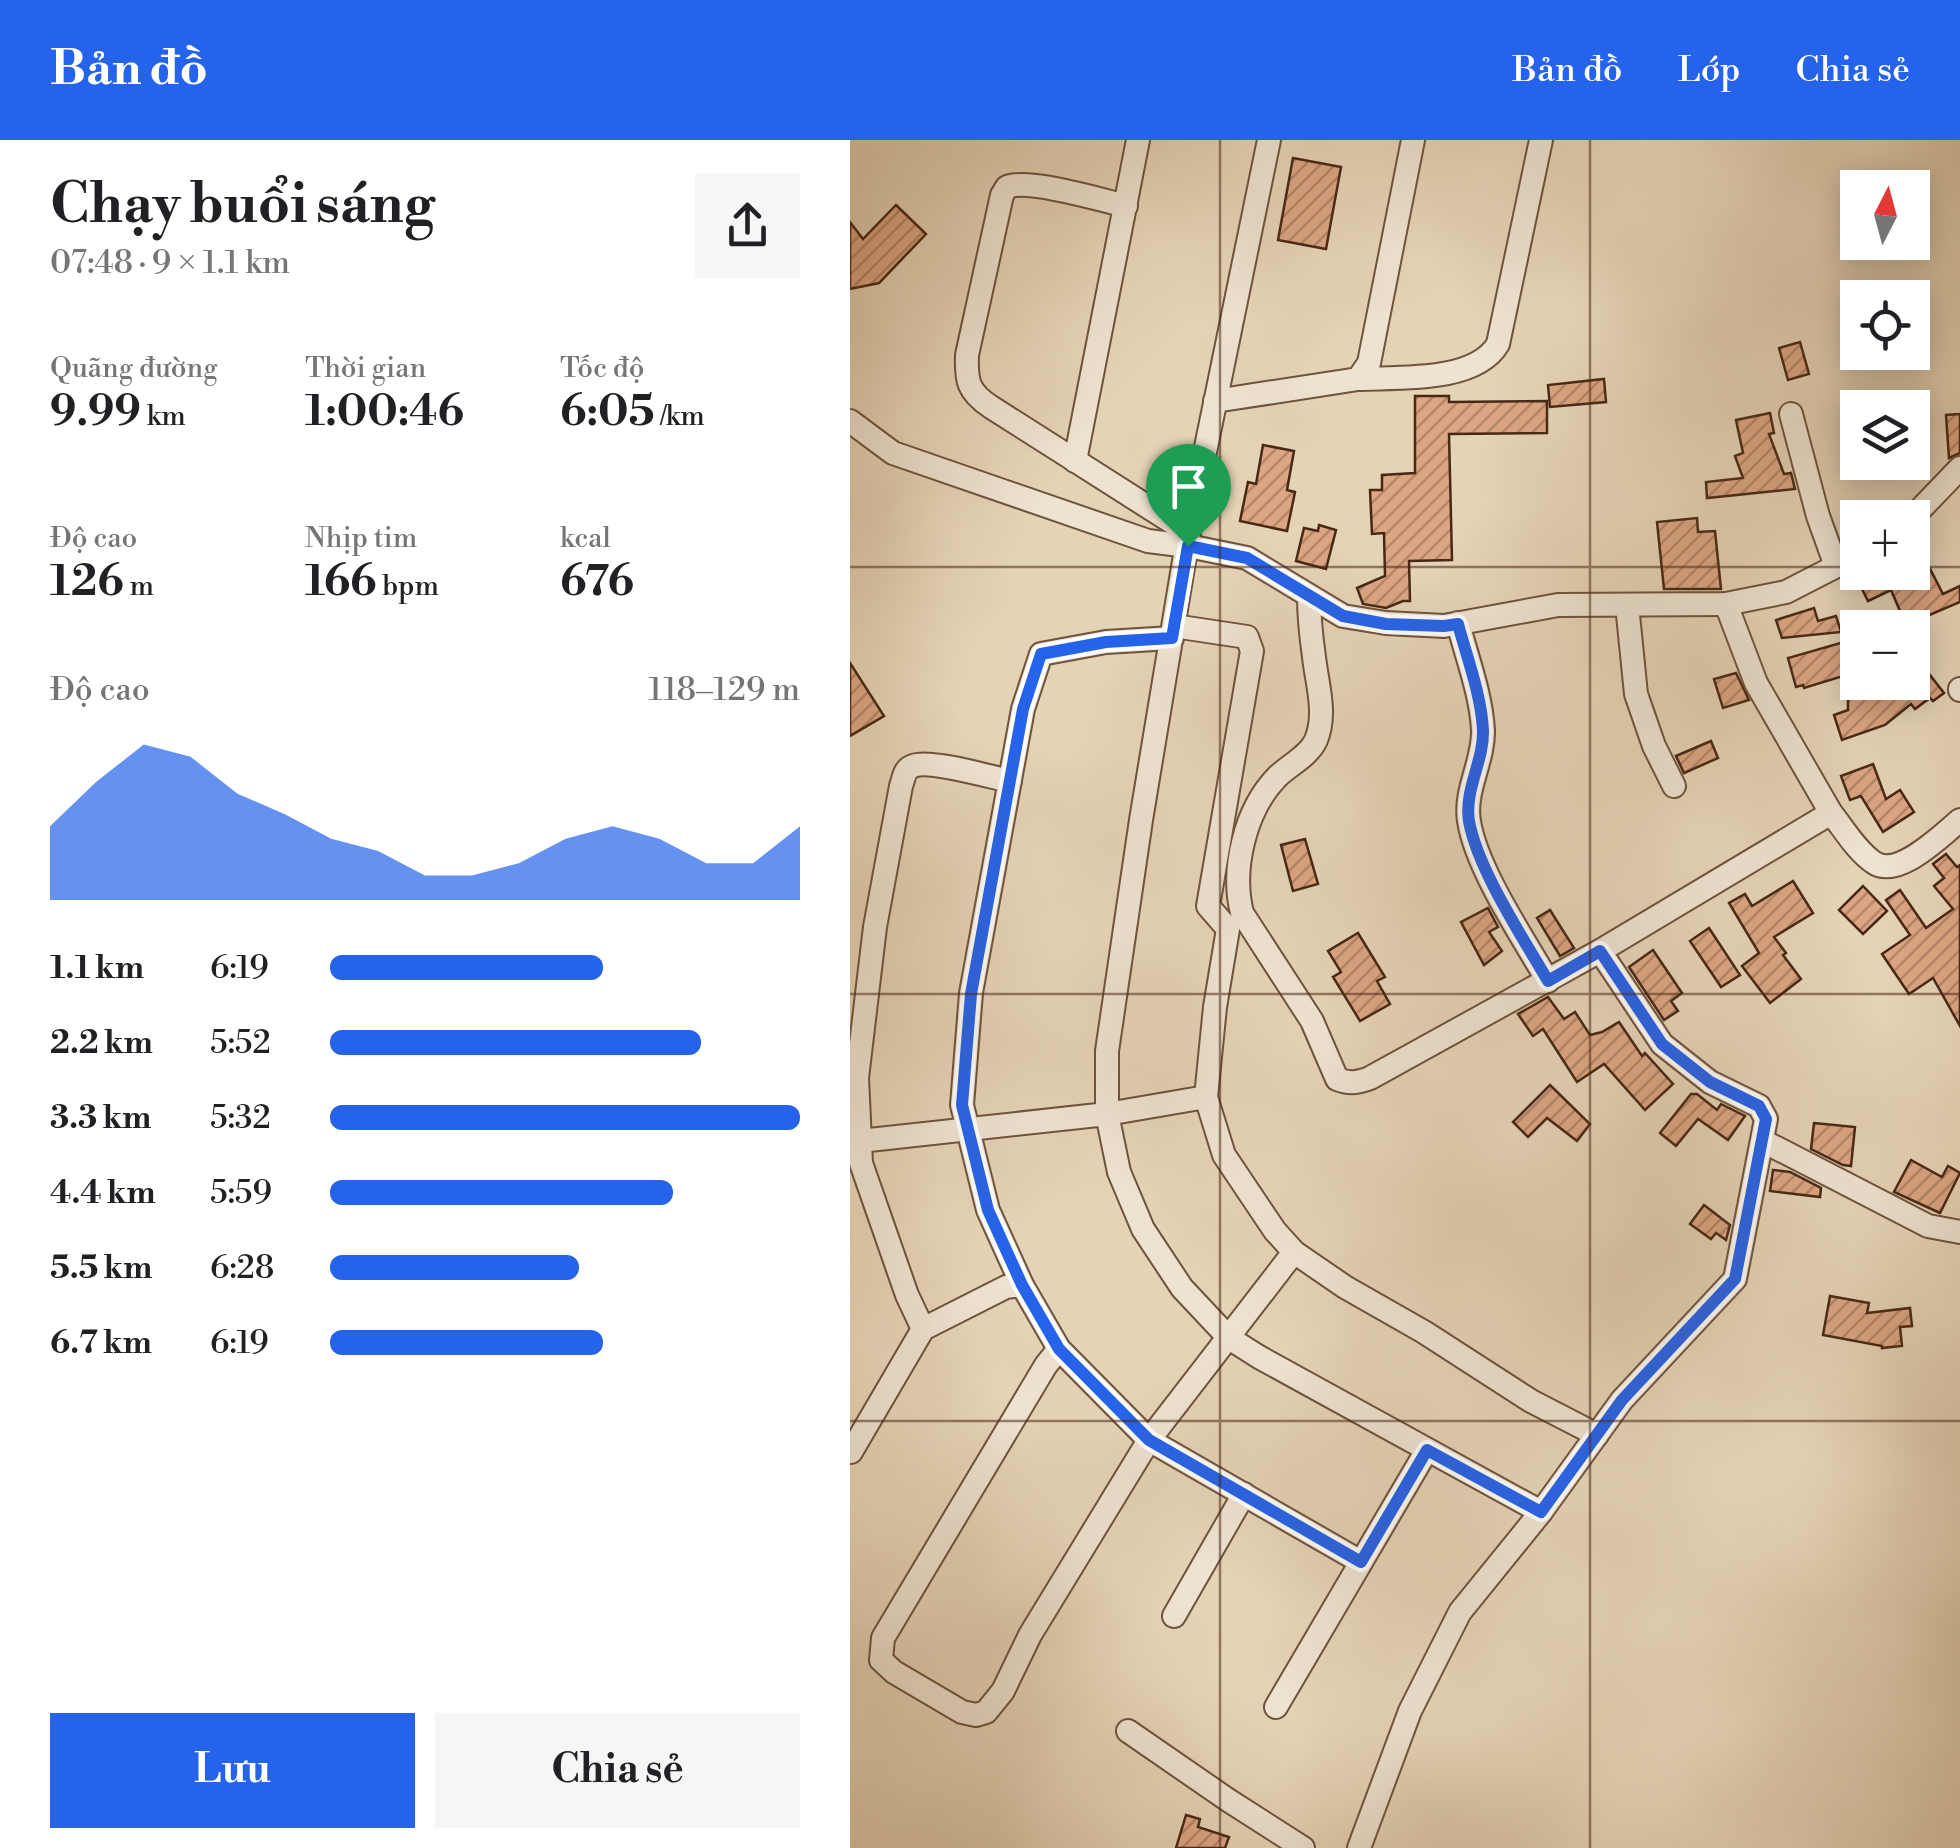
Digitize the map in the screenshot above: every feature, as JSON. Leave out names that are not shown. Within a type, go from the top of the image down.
[{"type":"street","points":[[1075,462],[1138,140]]},
{"type":"street","points":[[1269,140],[1188,539],[1107,1051],[1108,1114],[1119,1172],[1143,1229],[1182,1288],[1229,1338],[1541,1512]]},
{"type":"street","points":[[1358,379],[1369,364],[1413,140]]},
{"type":"street","points":[[1216,401],[1358,379],[1442,374],[1477,364],[1493,353],[1542,140]]},
{"type":"street","points":[[1126,206],[1018,183],[1008,187],[1002,195],[966,371],[970,388],[978,399],[1188,539],[1247,558],[1343,616],[1386,624],[1444,626],[1558,605],[1726,604],[1786,592],[1840,564]]},
{"type":"street","points":[[1792,414],[1818,516],[1836,566]]},
{"type":"street","points":[[850,421],[894,453],[1148,541],[1188,539]]},
{"type":"street","points":[[1929,500],[1960,468]]},
{"type":"street","points":[[1310,596],[1309,617],[1320,692],[1319,728],[1315,743],[1282,772],[1251,818],[1240,862],[1239,900],[1242,913],[1312,1021],[1337,1079],[1346,1083],[1370,1078],[1548,981],[1832,813]]},
{"type":"street","points":[[1726,604],[1756,683],[1832,813],[1864,854],[1883,867],[1894,867],[1960,820]]},
{"type":"street","points":[[1627,605],[1636,694],[1654,746],[1674,786]]},
{"type":"street","points":[[1458,624],[1483,732],[1469,800],[1473,840],[1548,981]]},
{"type":"street","points":[[1361,1562],[1149,1440],[1059,1349],[1022,1285],[988,1210],[962,1105],[971,994],[1023,709],[1041,654],[1173,632],[1248,638],[1252,651],[1208,906],[1228,930],[1214,1006],[1206,1097],[1224,1155],[1274,1231],[1294,1252],[1531,1400],[1597,1434]]},
{"type":"street","points":[[923,1330],[907,1296],[861,1163],[856,1078],[875,928],[906,771],[914,765],[929,764],[1010,781]]},
{"type":"street","points":[[1359,1848],[1410,1710],[1460,1612],[1541,1512],[1622,1400],[1735,1279],[1766,1119],[1759,1106],[1710,1082],[1662,1044],[1600,951]]},
{"type":"street","points":[[860,1142],[1108,1114],[1206,1097]]},
{"type":"street","points":[[1763,1141],[1928,1226],[1960,1232]]},
{"type":"street","points":[[1059,1349],[883,1638],[881,1660],[894,1672],[962,1712],[986,1712],[1002,1690],[1030,1636],[1149,1440],[1294,1252]]},
{"type":"street","points":[[851,1452],[923,1330],[1006,1287],[1022,1285]]},
{"type":"street","points":[[1276,1707],[1427,1450]]},
{"type":"street","points":[[1174,1616],[1244,1494]]},
{"type":"street","points":[[1128,1732],[1303,1848]]},
{"type":"building","points":[[1293,158],[1341,167],[1326,249],[1278,240]]},
{"type":"building","points":[[896,205],[926,234],[879,283],[850,289],[850,222],[863,239]]},
{"type":"building","points":[[1800,342],[1809,374],[1788,380],[1779,348]]},
{"type":"building","points":[[1604,379],[1606,402],[1550,407],[1548,385]]},
{"type":"building","points":[[1415,396],[1449,396],[1449,402],[1547,401],[1547,433],[1449,434],[1452,560],[1409,561],[1410,601],[1386,608],[1363,604],[1357,588],[1385,576],[1384,533],[1372,534],[1370,490],[1382,490],[1382,475],[1415,473]]},
{"type":"building","points":[[1770,413],[1774,433],[1769,434],[1784,474],[1791,473],[1795,489],[1707,498],[1706,482],[1743,478],[1735,456],[1743,453],[1736,420]]},
{"type":"building","points":[[1960,414],[1960,453],[1949,458],[1946,415]]},
{"type":"building","points":[[1263,445],[1294,451],[1287,490],[1295,492],[1287,531],[1240,521],[1248,482],[1256,484]]},
{"type":"building","points":[[1697,518],[1698,532],[1715,531],[1721,589],[1664,589],[1657,522]]},
{"type":"building","points":[[1319,525],[1336,530],[1326,569],[1296,561],[1304,528],[1318,531]]},
{"type":"building","points":[[1930,569],[1943,594],[1960,586],[1960,602],[1930,615],[1930,610],[1900,610],[1891,590],[1930,590]]},
{"type":"building","points":[[1862,590],[1891,590],[1868,601]]},
{"type":"building","points":[[1814,608],[1818,621],[1836,616],[1840,632],[1782,638],[1776,620]]},
{"type":"building","points":[[1840,643],[1840,677],[1796,687],[1788,658]]},
{"type":"building","points":[[850,663],[884,716],[850,736]]},
{"type":"building","points":[[1736,673],[1749,700],[1723,708],[1714,679]]},
{"type":"building","points":[[1930,675],[1944,693],[1933,701],[1930,698]]},
{"type":"building","points":[[1848,700],[1927,700],[1915,709],[1911,704],[1885,725],[1842,740],[1834,715],[1848,710]]},
{"type":"building","points":[[1711,741],[1718,758],[1684,773],[1676,756]]},
{"type":"building","points":[[1873,764],[1886,799],[1900,790],[1914,812],[1883,832],[1861,796],[1850,800],[1841,776]]},
{"type":"building","points":[[1305,839],[1318,884],[1293,891],[1281,845]]},
{"type":"building","points":[[1946,854],[1957,867],[1960,865],[1960,1026],[1933,978],[1909,994],[1882,954],[1910,935],[1886,900],[1900,890],[1926,928],[1953,909],[1934,886],[1944,878],[1933,864]]},
{"type":"building","points":[[1793,881],[1813,913],[1774,937],[1801,979],[1770,1003],[1742,966],[1759,953],[1729,903],[1745,894],[1752,906]]},
{"type":"building","points":[[1863,886],[1887,911],[1863,934],[1839,910]]},
{"type":"building","points":[[1488,908],[1498,927],[1489,932],[1502,951],[1484,965],[1461,922]]},
{"type":"building","points":[[1550,910],[1574,948],[1560,956],[1537,918]]},
{"type":"building","points":[[1709,928],[1740,975],[1721,987],[1690,941]]},
{"type":"building","points":[[1358,933],[1385,977],[1377,981],[1390,1004],[1360,1021],[1333,977],[1341,972],[1328,951]]},
{"type":"building","points":[[1653,950],[1682,993],[1671,1001],[1678,1011],[1664,1020],[1629,967]]},
{"type":"building","points":[[1548,997],[1564,1019],[1575,1012],[1590,1035],[1619,1022],[1642,1056],[1645,1053],[1673,1084],[1645,1110],[1604,1064],[1577,1082],[1543,1029],[1533,1036],[1518,1014]]},
{"type":"building","points":[[1550,1085],[1590,1124],[1577,1141],[1547,1118],[1528,1137],[1513,1122]]},
{"type":"building","points":[[1691,1094],[1697,1094],[1717,1110],[1721,1104],[1745,1116],[1728,1140],[1698,1119],[1676,1146],[1660,1133]]},
{"type":"building","points":[[1814,1123],[1855,1127],[1851,1166],[1811,1149]]},
{"type":"building","points":[[1911,1160],[1942,1177],[1948,1166],[1960,1173],[1940,1213],[1894,1192]]},
{"type":"building","points":[[1773,1170],[1790,1172],[1821,1188],[1820,1197],[1770,1191]]},
{"type":"building","points":[[1704,1205],[1730,1225],[1726,1240],[1716,1233],[1711,1239],[1690,1224]]},
{"type":"building","points":[[1830,1296],[1869,1303],[1867,1313],[1910,1308],[1912,1326],[1900,1327],[1902,1346],[1882,1348],[1823,1335]]},
{"type":"building","points":[[1186,1815],[1200,1819],[1198,1827],[1229,1837],[1225,1848],[1176,1848]]},
{"type":"route","points":[[1188,546],[1247,558],[1343,616],[1386,624],[1458,624],[1483,732],[1469,800],[1473,840],[1548,981],[1600,951],[1662,1044],[1710,1082],[1759,1106],[1766,1119],[1735,1279],[1622,1400],[1541,1512],[1427,1450],[1361,1562],[1149,1440],[1059,1349],[1022,1285],[988,1210],[962,1105],[971,994],[1023,709],[1041,654],[1106,642],[1172,638],[1188,546]]}]
